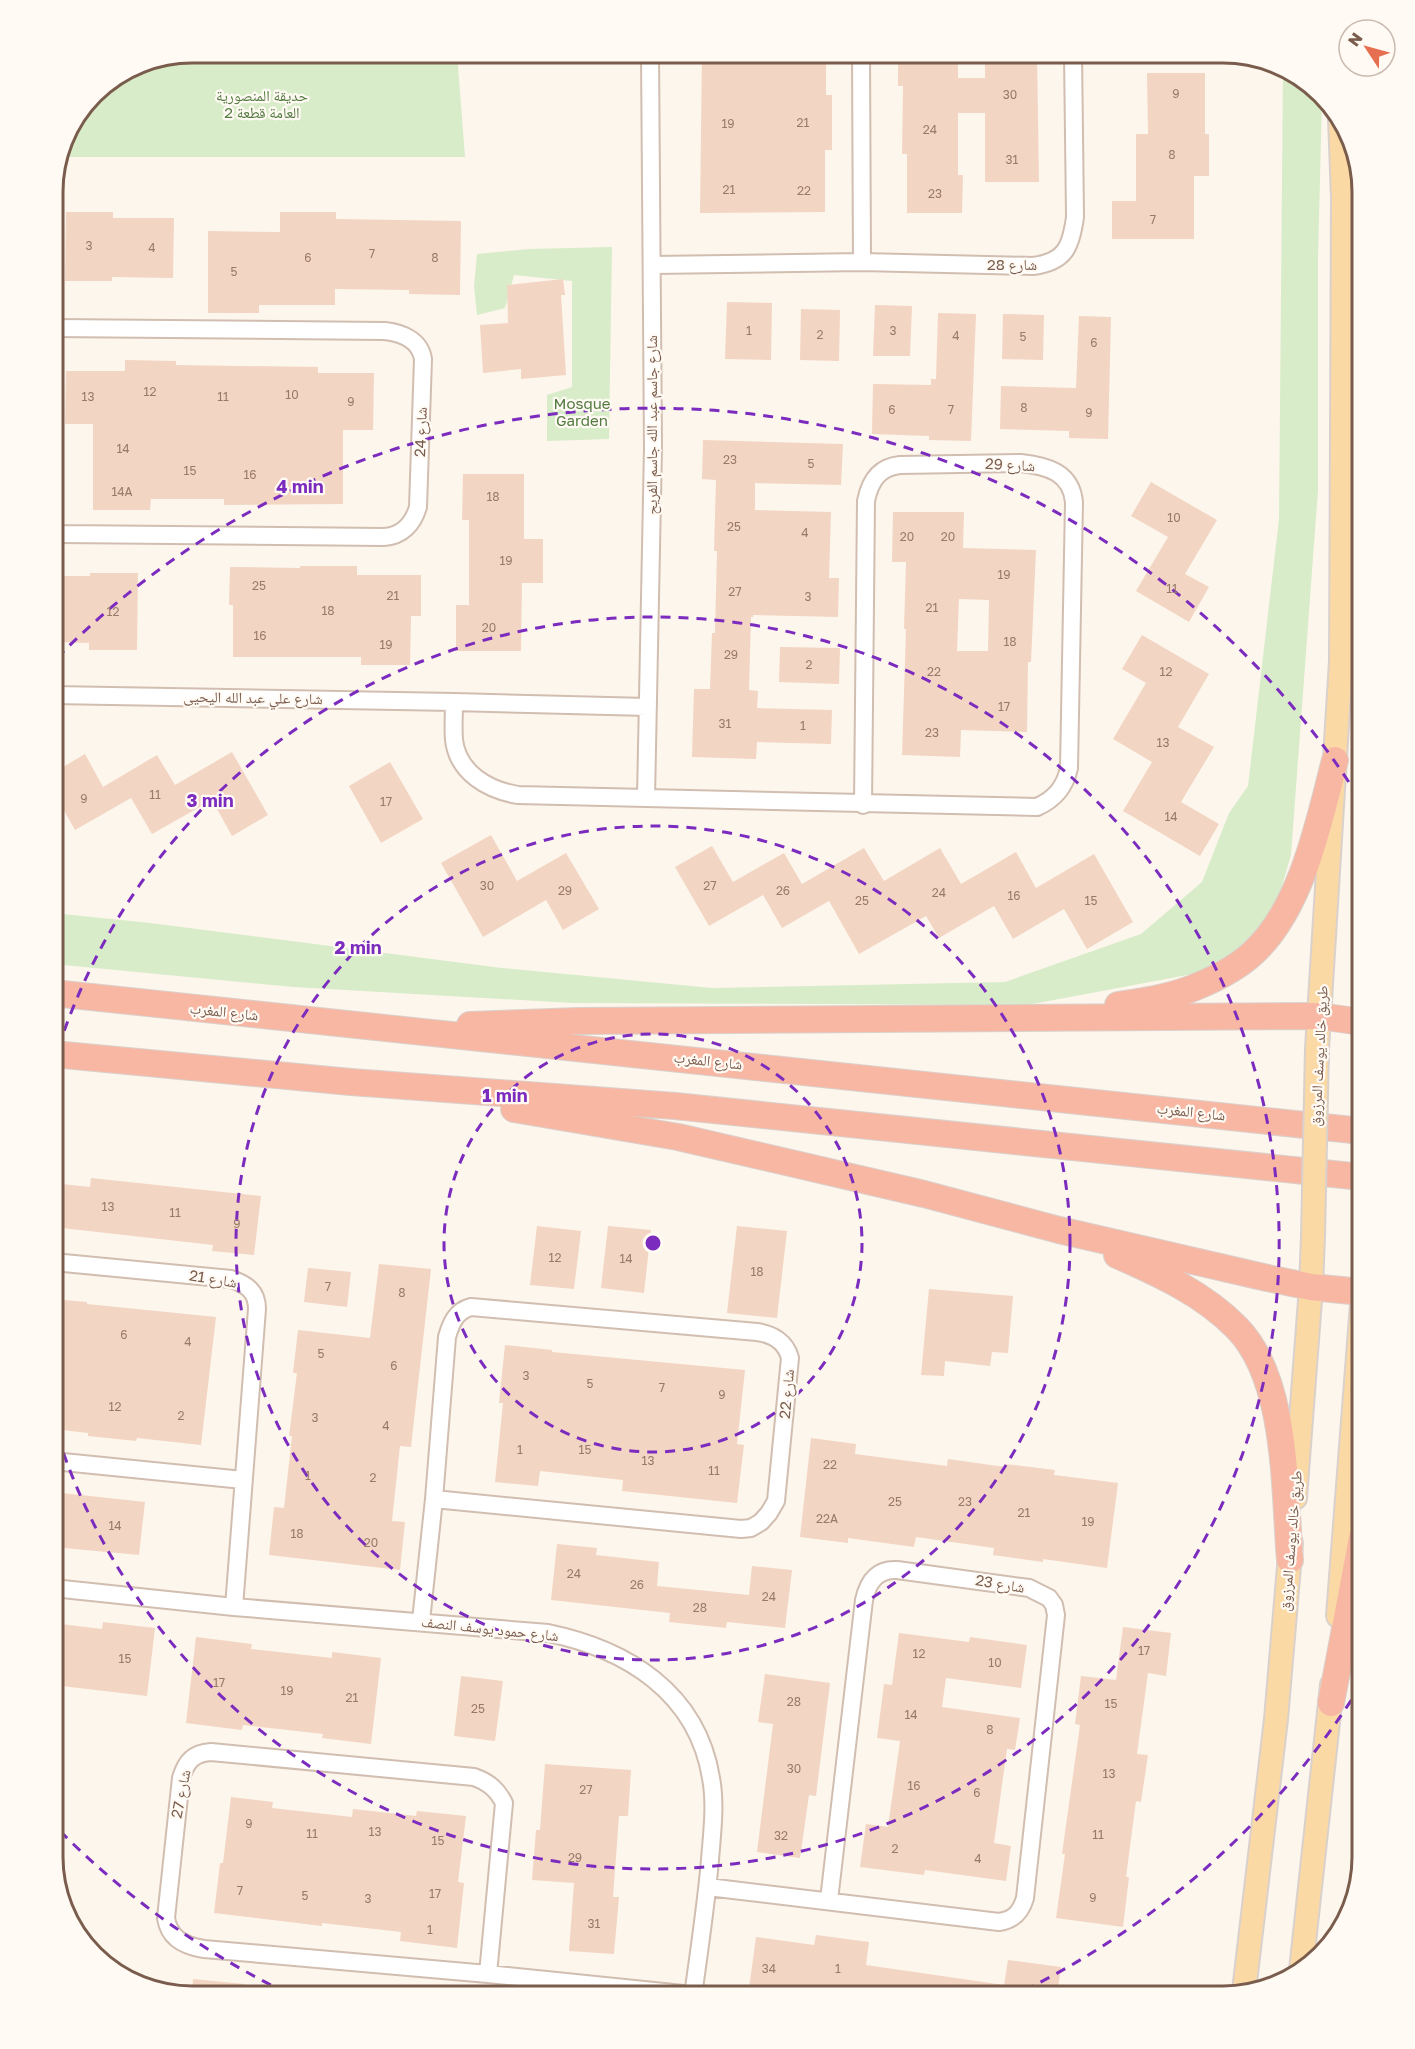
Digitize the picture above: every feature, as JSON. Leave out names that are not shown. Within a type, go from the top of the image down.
[{"type":"highway","points":[[1048,1017],[1179,993],[1219,977],[1255,952],[1289,904],[1314,838],[1335,760]]},
{"type":"highway","name":"شارع المغرب","points":[[63,994],[1352,1130]]},
{"type":"highway","points":[[379,1029],[579,1021],[1319,1016],[1352,1021]]},
{"type":"highway","points":[[63,1055],[351,1082],[675,1106],[1352,1176]]},
{"type":"highway","points":[[351,1082],[678,1137],[924,1194],[1059,1230],[1311,1287],[1352,1291]]},
{"type":"highway","points":[[1059,1230],[1151,1270],[1204,1300],[1239,1330],[1253,1348],[1265,1370],[1277,1416],[1290,1560]]},
{"type":"highway","points":[[1331,1703],[1352,1591]]},
{"type":"main road","name":"طريق خالد يوسف المرزوق","points":[[1245,1984],[1276,1719],[1311,1287],[1317,1048],[1341,661],[1343,198],[1341,140]]},
{"type":"main road","points":[[1302,1959],[1331,1703],[1352,1433]]},
{"type":"street","name":"شارع جاسم عبد الله جاسم الفريح","points":[[646,798],[653,448],[650,63]]},
{"type":"street","points":[[861,63],[862,262]]},
{"type":"street","name":"شارع 28","points":[[652,265],[862,262],[1033,266],[1049,263],[1061,256],[1070,244],[1075,217],[1073,63]]},
{"type":"street","name":"شارع 24","points":[[63,328],[385,331],[401,334],[413,342],[422,353],[423,359],[418,507],[412,520],[399,534],[384,537],[63,534]]},
{"type":"street","name":"شارع 29","points":[[646,798],[863,805],[1028,809],[1051,800],[1063,786],[1069,768],[1074,502],[1069,484],[1059,474],[1039,466],[1021,463],[900,465],[886,468],[874,478],[866,501],[863,805]]},
{"type":"street","name":"شارع علي عبد الله اليحيى","points":[[63,695],[648,707]]},
{"type":"street","points":[[454,702],[454,738],[459,757],[471,773],[491,788],[518,795],[646,798]]},
{"type":"street","name":"شارع 21","points":[[63,1263],[231,1279],[252,1291],[257,1301],[234,1607]]},
{"type":"street","name":"شارع 22","points":[[421,1621],[434,1499],[447,1337],[458,1313],[466,1308],[757,1332],[769,1335],[780,1342],[789,1353],[776,1501],[765,1518],[751,1528],[729,1528],[434,1499]]},
{"type":"street","points":[[63,1462],[243,1480]]},
{"type":"street","name":"شارع 23","points":[[708,1887],[999,1922],[1011,1919],[1019,1912],[1026,1898],[1056,1615],[1052,1601],[1046,1595],[1021,1587],[897,1570],[883,1571],[872,1580],[864,1600],[830,1900]]},
{"type":"street","name":"شارع حمود يوسف النصف","points":[[63,1589],[234,1607],[527,1630],[571,1638],[636,1665],[675,1701],[695,1730],[708,1760],[713,1824],[708,1887],[694,1986]]},
{"type":"street","name":"شارع 27","points":[[488,1974],[504,1803],[490,1785],[474,1777],[211,1752],[197,1754],[188,1761],[181,1778],[166,1905],[170,1931],[180,1941],[195,1948],[204,1949],[600,1986]]},
{"type":"green space","name":"حديقة المنصورية العامة قطعة 2","points":[[192,63],[458,63],[465,157],[68,157],[76,135],[85,120],[107,95],[135,76],[167,65]]},
{"type":"green space","points":[[1283,77],[1302,90],[1322,109],[1318,258],[1318,490],[1291,855],[1272,920],[1230,967],[1027,1005],[573,1003],[293,987],[63,965],[63,914],[502,968],[712,988],[1005,982],[1141,934],[1202,882],[1229,813],[1248,786],[1279,519]]},
{"type":"green space","name":"Mosque Garden","points":[[612,247],[609,439],[547,441],[547,395],[572,387],[572,281],[514,275],[505,308],[477,315],[474,286],[477,254],[529,249]]},
{"type":"building","points":[[702,63],[826,63],[826,95],[832,95],[832,150],[825,150],[825,212],[700,213]]},
{"type":"building","points":[[898,63],[958,63],[958,78],[985,78],[985,63],[1037,63],[1039,182],[985,182],[985,113],[958,113],[958,175],[963,175],[962,213],[907,213],[907,154],[902,154],[903,86],[898,86]]},
{"type":"building","points":[[1147,73],[1205,73],[1205,134],[1209,134],[1209,176],[1194,176],[1194,239],[1112,239],[1112,201],[1136,201],[1136,134],[1148,134]]},
{"type":"building","points":[[66,212],[113,212],[113,218],[174,218],[173,278],[112,277],[112,281],[65,281]]},
{"type":"building","points":[[280,212],[336,212],[336,219],[461,221],[460,295],[409,294],[409,290],[335,289],[335,305],[259,305],[259,313],[208,313],[208,231],[280,232]]},
{"type":"building","points":[[563,279],[565,295],[561,295],[566,375],[521,379],[521,369],[483,373],[480,325],[508,323],[507,285]]},
{"type":"building","points":[[727,302],[772,303],[771,360],[725,359]]},
{"type":"building","points":[[875,305],[912,306],[910,356],[873,356]]},
{"type":"building","points":[[801,309],[840,310],[839,361],[800,360]]},
{"type":"building","points":[[938,313],[976,314],[971,441],[929,440],[929,436],[872,434],[873,384],[931,385],[931,379],[936,379]]},
{"type":"building","points":[[1003,314],[1044,315],[1043,360],[1002,359]]},
{"type":"building","points":[[1079,316],[1111,317],[1108,439],[1069,438],[1069,431],[1000,429],[1001,386],[1076,388]]},
{"type":"building","points":[[125,360],[176,361],[176,365],[318,367],[318,373],[374,373],[373,430],[343,430],[343,504],[224,505],[224,499],[151,499],[150,510],[93,510],[93,424],[65,424],[66,371],[125,371]]},
{"type":"building","points":[[703,440],[843,444],[841,485],[755,483],[755,510],[831,512],[829,578],[839,578],[838,617],[753,615],[751,617],[749,690],[758,691],[757,708],[832,710],[831,744],[757,742],[756,759],[692,757],[694,689],[710,689],[712,633],[715,633],[716,480],[702,479]]},
{"type":"building","points":[[463,474],[524,474],[524,539],[543,539],[543,583],[522,583],[521,651],[456,651],[456,605],[469,605],[469,520],[462,520]]},
{"type":"building","points":[[1151,482],[1217,520],[1185,574],[1209,587],[1189,622],[1136,591],[1168,537],[1131,516]]},
{"type":"building","points":[[893,512],[964,512],[963,548],[1036,550],[1031,662],[1028,662],[1027,732],[961,730],[960,757],[902,755],[906,562],[892,562]],"holes":[[[959,599],[989,600],[988,651],[957,651]]]},
{"type":"building","points":[[300,566],[357,566],[357,575],[421,575],[421,616],[411,616],[410,665],[361,665],[361,657],[233,657],[233,605],[229,605],[230,567],[300,568]]},
{"type":"building","points":[[90,573],[138,573],[137,650],[89,650],[89,643],[63,642],[63,576],[90,576]]},
{"type":"building","points":[[1142,635],[1209,674],[1178,727],[1214,747],[1181,802],[1219,824],[1200,856],[1123,811],[1152,762],[1113,739],[1146,683],[1122,669]]},
{"type":"building","points":[[780,647],[840,648],[839,684],[779,682]]},
{"type":"building","points":[[232,752],[268,815],[232,836],[212,800],[152,834],[131,798],[75,830],[63,809],[63,767],[85,754],[103,787],[157,755],[175,785]]},
{"type":"building","points":[[390,762],[423,819],[381,843],[349,786]]},
{"type":"building","points":[[491,835],[517,881],[566,853],[599,909],[563,930],[546,900],[483,937],[441,863]]},
{"type":"building","points":[[712,846],[733,882],[784,853],[802,884],[864,848],[884,881],[940,848],[961,884],[1016,852],[1036,888],[1094,854],[1133,922],[1087,949],[1064,909],[1013,939],[994,906],[939,938],[926,916],[859,954],[829,901],[782,928],[763,895],[709,926],[675,867]]},
{"type":"building","points":[[91,1178],[261,1196],[254,1255],[212,1251],[213,1245],[63,1228],[63,1184],[90,1187]]},
{"type":"building","points":[[537,1226],[581,1231],[574,1289],[530,1285]]},
{"type":"building","points":[[608,1226],[651,1230],[644,1293],[601,1288]]},
{"type":"building","points":[[737,1226],[787,1231],[777,1318],[727,1313]]},
{"type":"building","points":[[379,1264],[431,1269],[411,1447],[400,1446],[392,1521],[405,1522],[400,1570],[269,1555],[274,1507],[284,1508],[292,1436],[289,1436],[297,1373],[293,1373],[298,1330],[370,1338]]},
{"type":"building","points":[[308,1268],[351,1272],[347,1307],[304,1302]]},
{"type":"building","points":[[929,1289],[1013,1296],[1008,1353],[992,1352],[990,1366],[945,1361],[944,1376],[921,1375]]},
{"type":"building","points":[[63,1300],[216,1317],[201,1445],[137,1438],[136,1441],[88,1436],[88,1433],[63,1430]]},
{"type":"building","points":[[505,1345],[552,1350],[552,1352],[745,1370],[737,1444],[744,1445],[737,1503],[622,1491],[623,1480],[540,1471],[538,1486],[495,1482],[503,1403],[499,1403]]},
{"type":"building","points":[[811,1438],[856,1444],[855,1454],[947,1466],[948,1459],[1005,1467],[1005,1464],[1055,1470],[1054,1475],[1118,1483],[1107,1568],[993,1555],[994,1548],[916,1537],[914,1547],[848,1538],[848,1543],[800,1537]]},
{"type":"building","points":[[63,1493],[145,1502],[139,1555],[63,1548]]},
{"type":"building","points":[[557,1544],[597,1548],[596,1555],[659,1562],[657,1586],[749,1595],[752,1566],[792,1570],[785,1628],[727,1622],[726,1628],[669,1622],[670,1613],[551,1600]]},
{"type":"building","points":[[103,1622],[155,1628],[147,1696],[63,1686],[63,1624],[102,1629]]},
{"type":"building","points":[[1123,1627],[1171,1633],[1166,1676],[1148,1673],[1137,1754],[1148,1755],[1141,1802],[1136,1801],[1126,1877],[1129,1877],[1123,1927],[1056,1918],[1065,1854],[1062,1854],[1080,1725],[1075,1724],[1081,1676],[1116,1680]]},
{"type":"building","points":[[899,1633],[969,1642],[970,1637],[1027,1645],[1021,1688],[946,1678],[942,1707],[1020,1718],[1015,1750],[1007,1749],[994,1843],[1011,1846],[1006,1881],[925,1870],[924,1875],[860,1867],[866,1824],[888,1827],[900,1741],[877,1738],[884,1684],[892,1685]]},
{"type":"building","points":[[196,1637],[252,1644],[251,1649],[332,1658],[332,1652],[381,1658],[371,1744],[322,1738],[323,1734],[243,1725],[242,1730],[186,1723]]},
{"type":"building","points":[[765,1674],[830,1683],[816,1796],[809,1795],[800,1858],[757,1852],[773,1724],[758,1722]]},
{"type":"building","points":[[461,1676],[503,1681],[495,1741],[454,1736]]},
{"type":"building","points":[[545,1764],[631,1770],[628,1816],[619,1816],[613,1897],[619,1897],[614,1954],[569,1951],[574,1883],[532,1880],[536,1830],[540,1830]]},
{"type":"building","points":[[231,1797],[273,1802],[272,1808],[352,1817],[353,1809],[416,1816],[417,1811],[466,1816],[458,1882],[464,1883],[457,1948],[400,1941],[401,1932],[322,1923],[322,1926],[214,1913]]},
{"type":"building","points":[[816,1935],[869,1942],[866,1965],[1004,1985],[1008,1960],[1061,1967],[1058,1986],[749,1986],[756,1937],[814,1945]]},
{"type":"building","points":[[193,1979],[244,1984],[244,1986],[193,1986]]}]
